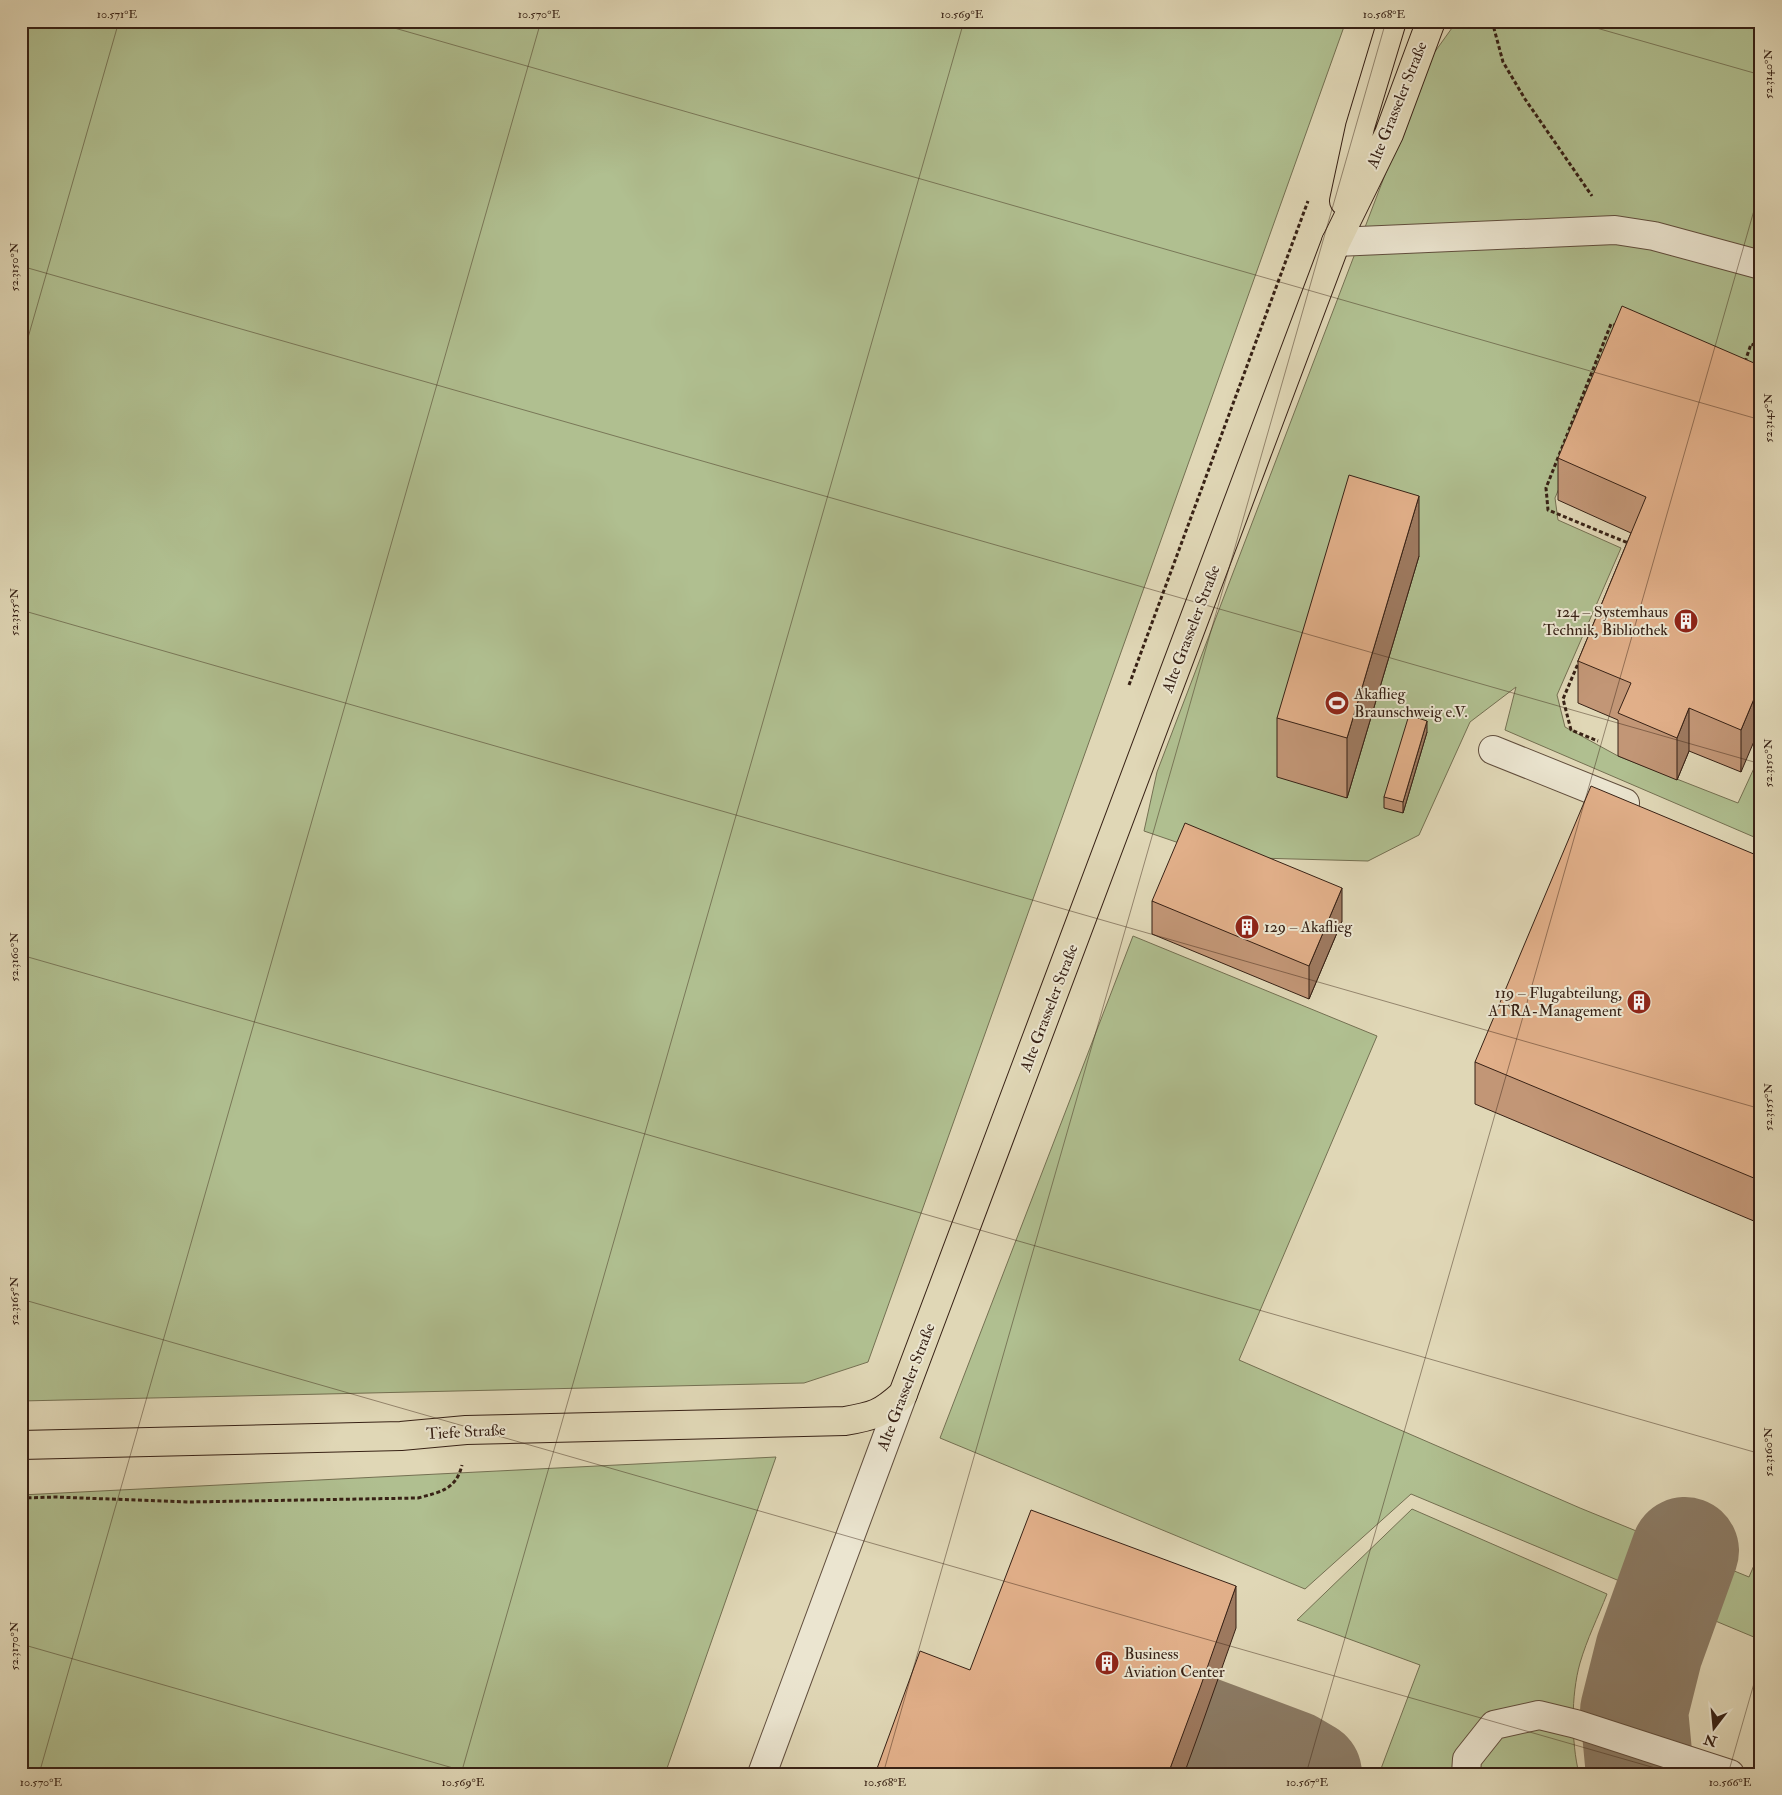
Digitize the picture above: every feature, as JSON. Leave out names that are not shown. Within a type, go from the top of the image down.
[{"type":"main road","name":"Alte Grasseler Straße","points":[[1336,242],[1360,127],[1392,21]]},
{"type":"main road","name":"Alte Grasseler Straße","points":[[903,1394],[1336,242],[1389,134],[1431,21]]},
{"type":"main road","name":"Tiefe Straße","points":[[21,1445],[401,1436],[466,1430],[845,1421],[869,1417],[886,1409],[903,1394]]},
{"type":"street","points":[[1336,242],[1615,230],[1654,236],[1761,264]]},
{"type":"street","points":[[1493,750],[1650,814]]},
{"type":"street","name":"Alte Grasseler Straße","points":[[762,1774],[903,1394]]},
{"type":"street","points":[[1466,1774],[1467,1759],[1494,1725],[1539,1714],[1576,1724],[1730,1774]]},
{"type":"path","points":[[1492,21],[1503,62],[1525,99],[1615,230]]},
{"type":"path","points":[[1128,688],[1311,193]]},
{"type":"path","points":[[1620,328],[1611,324],[1546,488],[1548,510],[1628,543],[1625,552]]},
{"type":"path","points":[[1743,367],[1751,344],[1761,348]]},
{"type":"path","points":[[1582,653],[1563,699],[1572,730],[1598,741]]},
{"type":"path","points":[[21,1498],[56,1497],[188,1502],[418,1498],[446,1490],[460,1476],[466,1452],[466,1430]]},
{"type":"green space","points":[[21,21],[1346,21],[868,1362],[804,1383],[21,1401]]},
{"type":"green space","points":[[1457,21],[1761,21],[1761,306],[1754,328],[1761,330],[1761,407],[1618,348],[1555,498],[1558,520],[1621,548],[1557,695],[1565,727],[1618,756],[1738,803],[1761,753],[1761,840],[1505,730],[1516,687],[1470,722],[1419,835],[1368,861],[1220,857],[1144,831],[1157,772],[1396,146],[1434,53]]},
{"type":"green space","points":[[1133,936],[1377,1036],[1239,1360],[1580,1508],[1749,1577],[1761,1549],[1761,1640],[1411,1494],[1305,1589],[940,1438]]},
{"type":"green space","points":[[776,1457],[665,1774],[21,1774],[21,1495]]},
{"type":"green space","points":[[1412,1509],[1607,1594],[1589,1637],[1577,1676],[1573,1733],[1579,1774],[1379,1774],[1420,1665],[1297,1620]]},
{"type":"building","name":"124 – Systemhaus Technik, Bibliothek","points":[[1622,306],[1761,366],[1761,682],[1741,730],[1689,708],[1677,738],[1618,713],[1631,683],[1578,661],[1646,497],[1558,458]]},
{"type":"building","points":[[1349,475],[1419,496],[1347,738],[1277,718]]},
{"type":"building","points":[[1409,715],[1427,721],[1403,802],[1384,797]]},
{"type":"building","name":"119 – Flugabteilung, ATRA-Management","points":[[1591,786],[1761,857],[1761,1181],[1475,1062]]},
{"type":"building","points":[[1185,823],[1342,888],[1309,966],[1152,901]]},
{"type":"building","name":"Business Aviation Center","points":[[1031,1510],[1236,1586],[1168,1774],[875,1774],[920,1651],[970,1670]]},
{"type":"taxiway","points":[[1640,1774],[1634,1711],[1649,1651],[1685,1551]]},
{"type":"taxiway","points":[[1200,1730],[1291,1764],[1308,1774]]},
{"type":"place","name":"124 – Systemhaus Technik, Bibliothek","points":[[1686,621]]},
{"type":"place","name":"Akaflieg Braunschweig e.V.","points":[[1337,703]]},
{"type":"place","name":"129 – Akaflieg","points":[[1247,927]]},
{"type":"place","name":"119 – Flugabteilung, ATRA-Management","points":[[1639,1002]]},
{"type":"place","name":"Business Aviation Center","points":[[1107,1663]]}]
